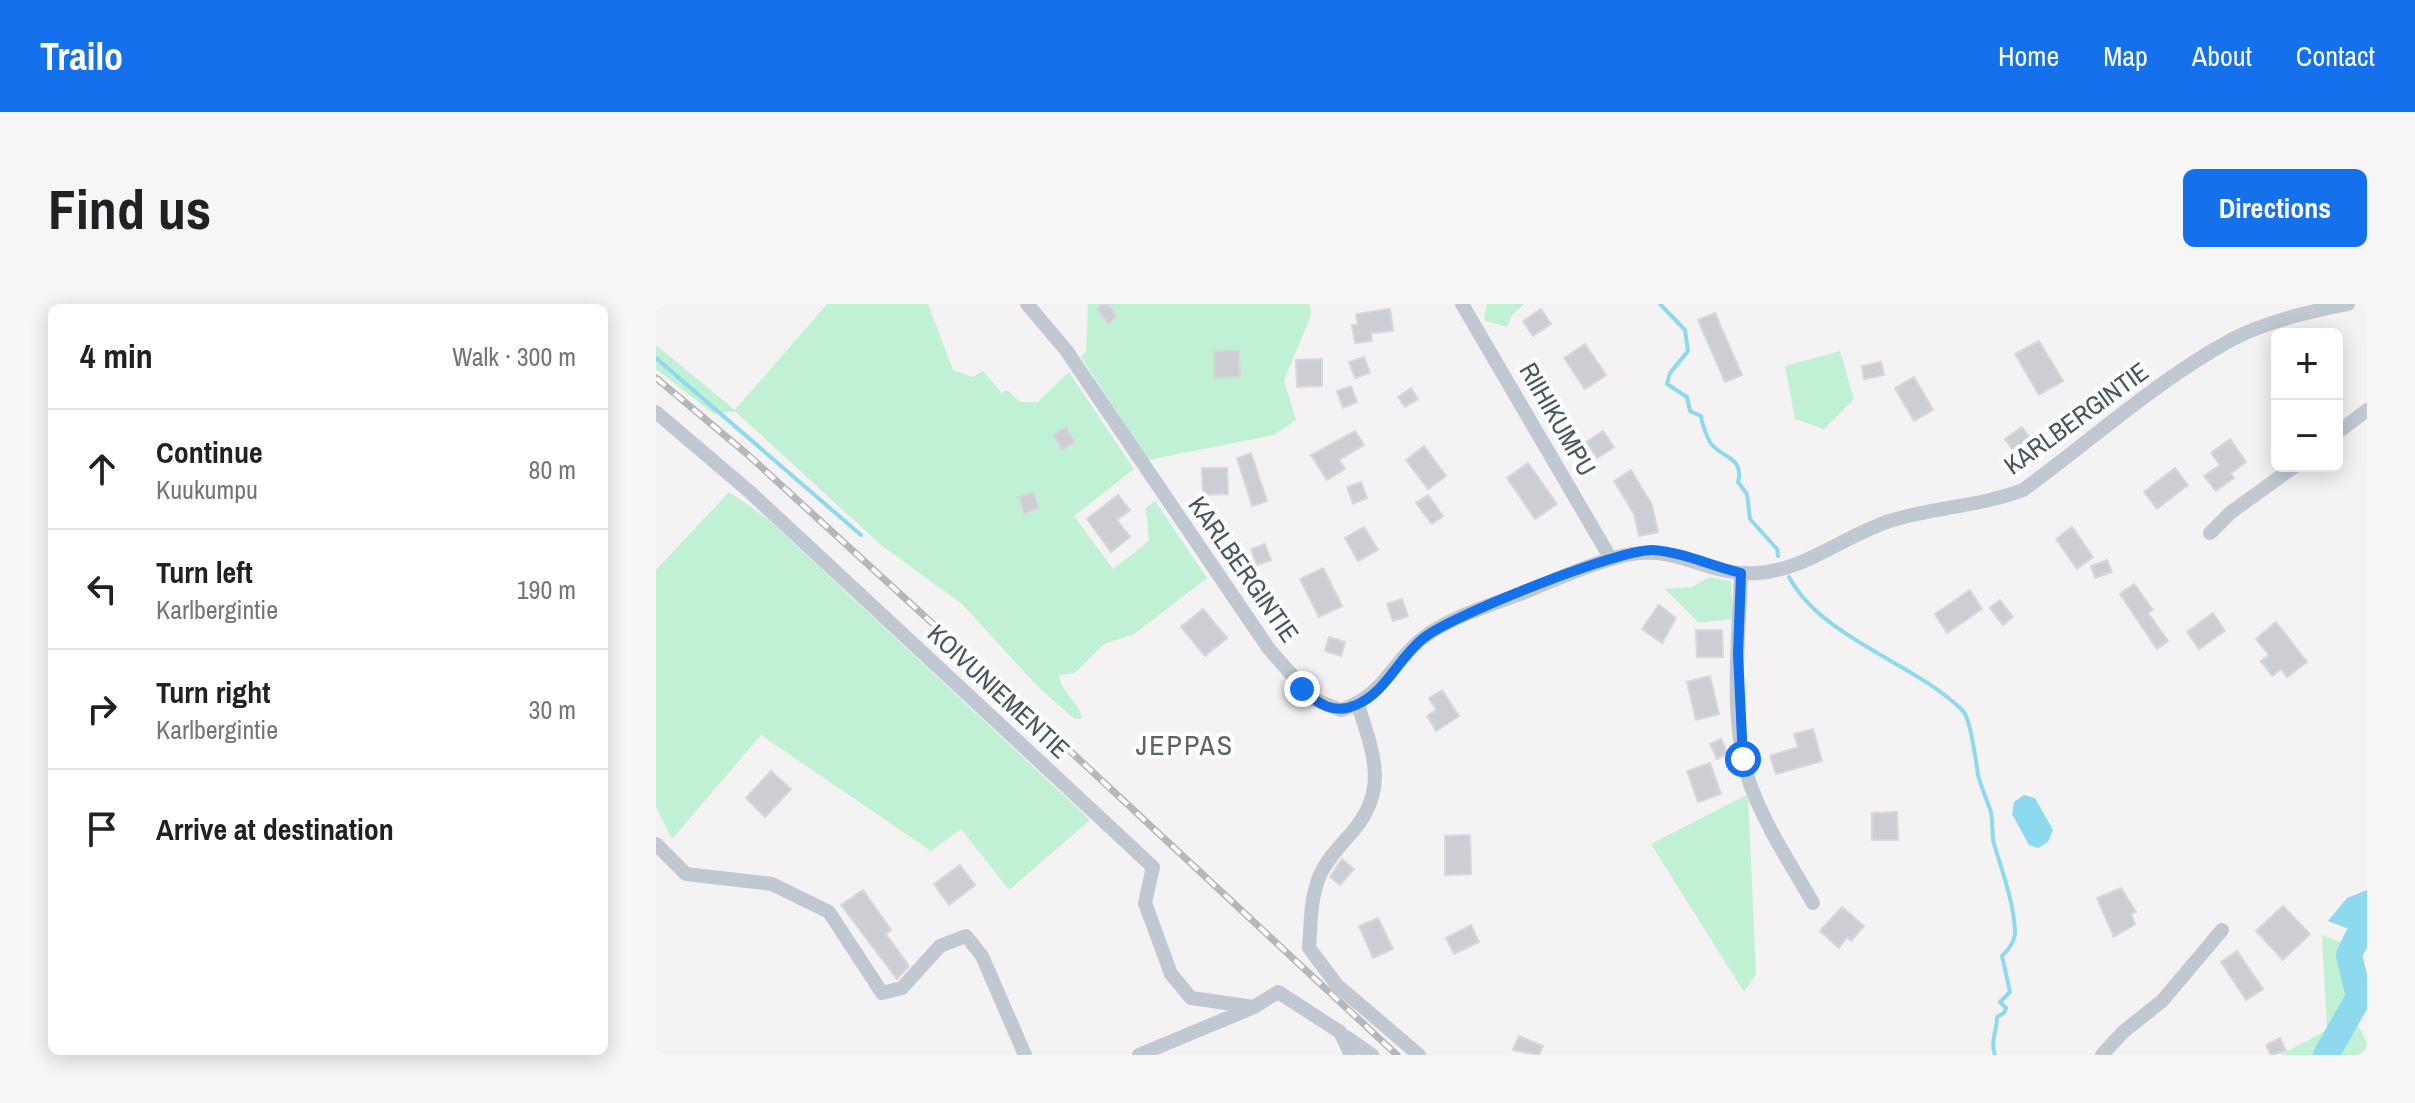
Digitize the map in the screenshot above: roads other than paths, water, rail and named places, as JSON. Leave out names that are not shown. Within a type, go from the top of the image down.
[{"type":"street","name":"KARLBERGINTIE","points":[[1027,304],[1066,350],[1269,649],[1302,689],[1329,708],[1341,710],[1358,705],[1374,694],[1402,659],[1432,631],[1462,616],[1611,559],[1652,550],[1741,573],[1781,569],[1893,520],[2000,499],[2023,490],[2155,389],[2232,340],[2313,311],[2348,304]]},
{"type":"street","name":"RIIHIKUMPU","points":[[1462,304],[1611,559]]},
{"type":"street","points":[[2343,428],[2367,410]]},
{"type":"street","name":"KOIVUNIEMENTIE","points":[[656,412],[762,503],[1153,867],[1145,903],[1171,974],[1191,998],[1254,1007]]},
{"type":"street","points":[[2210,533],[2230,513],[2287,472]]},
{"type":"street","points":[[1741,573],[1738,654],[1743,759],[1753,794],[1813,903]]},
{"type":"street","points":[[1358,705],[1373,752],[1375,788],[1371,805],[1320,874],[1313,896],[1309,948],[1337,985],[1419,1055]]},
{"type":"street","points":[[656,844],[686,874],[772,884],[829,912],[882,993],[902,988],[940,946],[966,936],[982,956],[1025,1055]]},
{"type":"street","points":[[2102,1055],[2123,1032],[2162,1001],[2222,930]]},
{"type":"street","points":[[1139,1055],[1254,1007],[1278,992],[1372,1055]]},
{"type":"street","points":[[1340,1032],[1351,1055]]},
{"type":"water","points":[[2024,795],[2035,798],[2053,830],[2048,842],[2038,848],[2029,845],[2012,814],[2014,802]]},
{"type":"water","points":[[2367,890],[2367,936],[2328,921],[2347,898]]},
{"type":"waterway","points":[[1660,304],[1685,330],[1688,351],[1670,373],[1667,384],[1687,397],[1690,411],[1701,416],[1711,443],[1736,463],[1738,482],[1747,494],[1750,519],[1777,549],[1778,556]]},
{"type":"waterway","points":[[656,358],[861,535]]},
{"type":"waterway","points":[[1789,577],[1804,599],[1824,617],[1943,694],[1966,716],[1978,775],[1991,813],[1993,840],[2010,898],[2015,930],[2012,944],[2002,956],[2010,992],[2000,1002],[2006,1008],[1997,1017],[1993,1041],[1995,1055]]},
{"type":"waterway","points":[[2326,1055],[2359,997],[2349,955],[2357,938]]},
{"type":"railway","points":[[656,378],[747,454],[955,644],[1397,1055]]},
{"type":"district","name":"JEPPAS","points":[[1185,745]]}]
